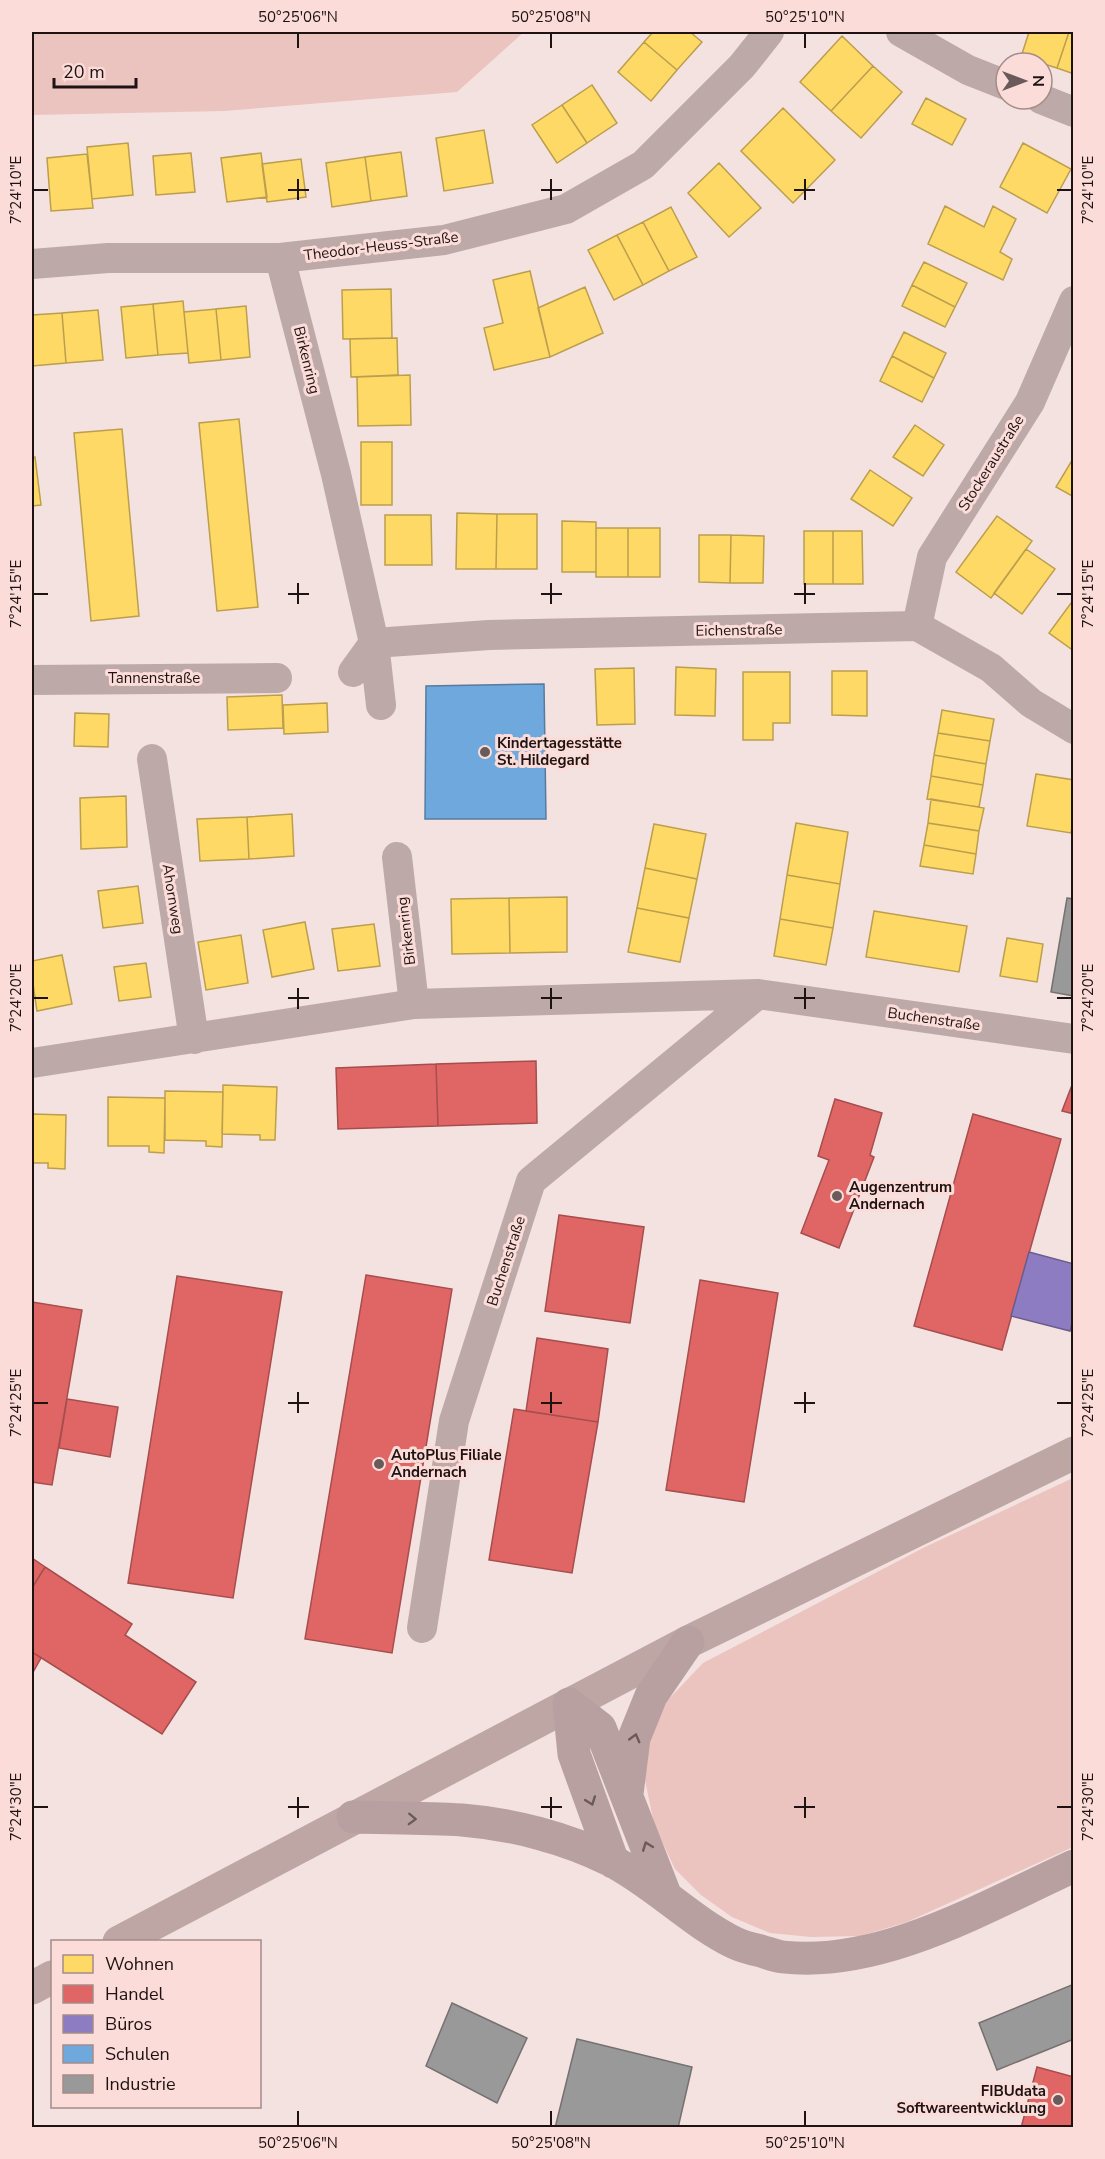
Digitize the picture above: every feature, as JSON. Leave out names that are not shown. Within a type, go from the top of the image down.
[{"type":"highway","points":[[627,1796],[634,1738],[651,1696],[688,1642]]},
{"type":"highway","points":[[569,1704],[600,1728],[666,1897]]},
{"type":"highway","points":[[569,1704],[574,1754],[613,1862]]},
{"type":"highway","points":[[353,1817],[464,1820],[516,1829],[577,1845],[613,1862],[703,1925],[736,1944],[781,1957],[831,1958],[878,1949],[938,1928],[1074,1866]]},
{"type":"main road","points":[[121,1940],[688,1642],[1074,1453]]},
{"type":"main road","points":[[32,1988],[51,1978]]},
{"type":"street","name":"Theodor-Heuss-Straße","points":[[280,258],[444,240],[566,209],[643,165],[742,66],[769,32]]},
{"type":"street","points":[[901,32],[968,70],[994,80]]},
{"type":"street","points":[[1054,104],[1074,112]]},
{"type":"street","points":[[32,264],[108,258],[280,258]]},
{"type":"street","name":"Birkenring","points":[[280,258],[336,474],[374,643],[381,705]]},
{"type":"street","name":"Stockeraustraße","points":[[917,626],[932,557],[1030,402],[1074,301]]},
{"type":"street","points":[[917,626],[991,668],[1031,703],[1074,729]]},
{"type":"street","name":"Eichenstraße","points":[[374,643],[489,635],[917,626]]},
{"type":"street","points":[[353,672],[374,643]]},
{"type":"street","name":"Tannenstraße","points":[[32,680],[277,678]]},
{"type":"street","name":"Ahornweg","points":[[152,759],[194,1039]]},
{"type":"street","name":"Birkenring","points":[[398,857],[414,1004]]},
{"type":"street","name":"Buchenstraße","points":[[32,1063],[414,1004],[758,994],[1074,1039]]},
{"type":"street","name":"Buchenstraße","points":[[422,1628],[454,1421],[531,1180],[758,994]]},
{"type":"shaded area","points":[[32,32],[524,32],[457,92],[224,111],[32,115]]},
{"type":"shaded area","points":[[1073,1478],[1073,1847],[907,1922],[860,1936],[811,1937],[770,1933],[732,1917],[701,1895],[675,1869],[654,1824],[644,1775],[649,1736],[667,1701],[703,1663],[925,1547]]},
{"type":"building: Wohnen","points":[[653,32],[690,32],[702,42],[677,70],[644,42]]},
{"type":"building: Wohnen","points":[[1029,32],[1069,32],[1057,68],[1054,67],[1054,51],[1023,51]]},
{"type":"building: Wohnen","points":[[1069,32],[1074,32],[1074,74],[1057,68]]},
{"type":"building: Wohnen","points":[[842,36],[873,66],[831,111],[800,82]]},
{"type":"building: Wohnen","points":[[644,42],[677,70],[651,101],[618,72]]},
{"type":"building: Wohnen","points":[[873,66],[902,92],[861,138],[831,111]]},
{"type":"building: Wohnen","points":[[592,85],[617,123],[587,143],[562,105]]},
{"type":"building: Wohnen","points":[[926,98],[966,119],[952,145],[912,124]]},
{"type":"building: Wohnen","points":[[562,105],[587,143],[557,163],[532,125]]},
{"type":"building: Wohnen","points":[[783,108],[835,160],[793,203],[741,151]]},
{"type":"building: Wohnen","points":[[484,130],[493,183],[444,191],[436,138]]},
{"type":"building: Wohnen","points":[[128,143],[133,195],[92,199],[87,147]]},
{"type":"building: Wohnen","points":[[1023,143],[1071,169],[1047,213],[1000,187]]},
{"type":"building: Wohnen","points":[[401,152],[407,196],[371,201],[365,157]]},
{"type":"building: Wohnen","points":[[191,153],[195,192],[156,195],[153,156]]},
{"type":"building: Wohnen","points":[[261,153],[267,197],[227,202],[221,158]]},
{"type":"building: Wohnen","points":[[87,154],[93,208],[51,211],[47,158]]},
{"type":"building: Wohnen","points":[[365,157],[371,201],[332,207],[326,163]]},
{"type":"building: Wohnen","points":[[301,159],[306,197],[267,202],[262,164]]},
{"type":"building: Wohnen","points":[[719,163],[761,208],[729,237],[688,193]]},
{"type":"building: Wohnen","points":[[945,206],[984,227],[993,206],[1016,219],[1000,252],[1012,259],[1003,280],[928,244]]},
{"type":"building: Wohnen","points":[[671,207],[697,257],[669,271],[643,222]]},
{"type":"building: Wohnen","points":[[643,222],[669,271],[643,285],[617,235]]},
{"type":"building: Wohnen","points":[[617,235],[643,285],[614,300],[588,250]]},
{"type":"building: Wohnen","points":[[924,262],[967,283],[955,307],[912,285]]},
{"type":"building: Wohnen","points":[[530,271],[550,357],[494,370],[484,328],[503,323],[493,280]]},
{"type":"building: Wohnen","points":[[912,285],[955,307],[945,327],[902,306]]},
{"type":"building: Wohnen","points":[[585,287],[603,333],[550,357],[538,308]]},
{"type":"building: Wohnen","points":[[391,289],[392,338],[343,339],[342,290]]},
{"type":"building: Wohnen","points":[[183,301],[188,353],[158,355],[153,304]]},
{"type":"building: Wohnen","points":[[153,304],[158,355],[126,358],[121,307]]},
{"type":"building: Wohnen","points":[[246,306],[250,357],[221,360],[216,309]]},
{"type":"building: Wohnen","points":[[216,309],[221,360],[189,363],[184,312]]},
{"type":"building: Wohnen","points":[[98,310],[103,360],[66,363],[62,313]]},
{"type":"building: Wohnen","points":[[62,313],[66,363],[32,366],[32,315]]},
{"type":"building: Wohnen","points":[[904,332],[946,353],[934,378],[892,356]]},
{"type":"building: Wohnen","points":[[397,338],[398,375],[351,377],[350,339]]},
{"type":"building: Wohnen","points":[[892,356],[934,378],[922,402],[880,381]]},
{"type":"building: Wohnen","points":[[410,375],[411,425],[358,426],[357,377]]},
{"type":"building: Wohnen","points":[[239,419],[258,607],[217,611],[199,423]]},
{"type":"building: Wohnen","points":[[915,425],[944,445],[923,476],[893,457]]},
{"type":"building: Wohnen","points":[[122,429],[139,616],[91,621],[74,433]]},
{"type":"building: Wohnen","points":[[361,442],[392,442],[392,505],[361,505]]},
{"type":"building: Wohnen","points":[[35,457],[41,505],[32,506],[32,458]]},
{"type":"building: Wohnen","points":[[1074,457],[1074,497],[1056,487]]},
{"type":"building: Wohnen","points":[[870,470],[912,498],[893,526],[851,499]]},
{"type":"building: Wohnen","points":[[457,513],[497,514],[496,569],[456,569]]},
{"type":"building: Wohnen","points":[[497,514],[537,514],[537,569],[496,569]]},
{"type":"building: Wohnen","points":[[385,515],[431,515],[432,565],[385,565]]},
{"type":"building: Wohnen","points":[[997,516],[1032,541],[991,598],[956,572]]},
{"type":"building: Wohnen","points":[[562,521],[596,522],[596,572],[562,572]]},
{"type":"building: Wohnen","points":[[596,528],[628,528],[628,577],[596,577]]},
{"type":"building: Wohnen","points":[[628,528],[660,528],[660,577],[628,577]]},
{"type":"building: Wohnen","points":[[804,531],[833,531],[833,584],[804,584]]},
{"type":"building: Wohnen","points":[[833,531],[862,531],[863,584],[833,584]]},
{"type":"building: Wohnen","points":[[699,535],[731,535],[730,583],[699,582]]},
{"type":"building: Wohnen","points":[[731,535],[764,536],[763,583],[730,583]]},
{"type":"building: Wohnen","points":[[1026,549],[1055,569],[1022,614],[994,593]]},
{"type":"building: Wohnen","points":[[1074,599],[1074,651],[1049,633]]},
{"type":"building: Wohnen","points":[[676,667],[716,669],[715,716],[675,715]]},
{"type":"building: Wohnen","points":[[634,668],[635,724],[597,725],[595,669]]},
{"type":"building: Wohnen","points":[[832,671],[867,671],[867,716],[832,715]]},
{"type":"building: Wohnen","points":[[743,672],[790,672],[790,723],[773,723],[773,740],[743,740]]},
{"type":"building: Wohnen","points":[[282,695],[283,728],[228,730],[227,697]]},
{"type":"building: Wohnen","points":[[327,703],[328,732],[284,734],[283,705]]},
{"type":"building: Wohnen","points":[[942,710],[994,719],[990,741],[938,733]]},
{"type":"building: Wohnen","points":[[75,713],[109,714],[108,747],[74,746]]},
{"type":"building: Wohnen","points":[[938,733],[990,741],[986,764],[934,755]]},
{"type":"building: Wohnen","points":[[934,755],[986,764],[983,785],[931,776]]},
{"type":"building: Wohnen","points":[[1036,774],[1074,780],[1074,817],[1071,833],[1027,826]]},
{"type":"building: Wohnen","points":[[931,776],[983,785],[979,807],[927,799]]},
{"type":"building: Wohnen","points":[[126,796],[127,847],[81,849],[80,798]]},
{"type":"building: Wohnen","points":[[931,799],[984,808],[979,831],[928,823]]},
{"type":"building: Wohnen","points":[[292,814],[294,856],[249,859],[247,817]]},
{"type":"building: Wohnen","points":[[247,817],[249,859],[200,861],[197,819]]},
{"type":"building: Wohnen","points":[[796,823],[848,832],[840,884],[787,875]]},
{"type":"building: Wohnen","points":[[928,823],[979,831],[976,854],[924,845]]},
{"type":"building: Wohnen","points":[[654,824],[706,834],[697,879],[645,868]]},
{"type":"building: Wohnen","points":[[924,845],[976,854],[973,874],[920,866]]},
{"type":"building: Wohnen","points":[[645,868],[697,879],[689,918],[637,908]]},
{"type":"building: Wohnen","points":[[787,875],[840,884],[833,928],[780,919]]},
{"type":"building: Wohnen","points":[[138,886],[143,923],[103,928],[98,891]]},
{"type":"building: Wohnen","points":[[567,897],[567,952],[510,953],[509,898]]},
{"type":"building: Wohnen","points":[[509,898],[510,953],[452,954],[451,899]]},
{"type":"building: Wohnen","points":[[637,908],[689,918],[680,962],[628,952]]},
{"type":"building: Wohnen","points":[[874,911],[967,926],[959,972],[866,957]]},
{"type":"building: Wohnen","points":[[780,919],[833,928],[826,965],[774,956]]},
{"type":"building: Wohnen","points":[[305,922],[314,969],[272,977],[263,930]]},
{"type":"building: Wohnen","points":[[374,924],[380,966],[338,971],[332,929]]},
{"type":"building: Wohnen","points":[[241,935],[248,983],[206,990],[198,942]]},
{"type":"building: Wohnen","points":[[1007,938],[1043,944],[1037,982],[1000,976]]},
{"type":"building: Wohnen","points":[[62,955],[72,1004],[37,1011],[32,961]]},
{"type":"building: Wohnen","points":[[146,963],[151,997],[119,1001],[114,967]]},
{"type":"building: Wohnen","points":[[223,1085],[277,1087],[275,1140],[260,1140],[260,1135],[222,1134]]},
{"type":"building: Wohnen","points":[[165,1091],[223,1092],[222,1147],[206,1146],[206,1141],[165,1140]]},
{"type":"building: Wohnen","points":[[108,1097],[165,1098],[164,1153],[149,1152],[149,1146],[108,1146]]},
{"type":"building: Wohnen","points":[[32,1114],[66,1115],[65,1169],[48,1168],[48,1163],[32,1163]]},
{"type":"building: Handel","points":[[536,1061],[537,1123],[438,1126],[436,1064]]},
{"type":"building: Handel","points":[[436,1064],[438,1126],[338,1129],[336,1068]]},
{"type":"building: Handel","points":[[1072,1085],[1074,1085],[1074,1114],[1062,1111]]},
{"type":"building: Handel","name":"Augenzentrum Andernach","points":[[835,1099],[882,1113],[870,1155],[874,1157],[839,1248],[801,1233],[829,1160],[818,1156]]},
{"type":"building: Handel","points":[[973,1114],[1061,1139],[1002,1350],[914,1326]]},
{"type":"building: Handel","points":[[559,1215],[644,1227],[630,1323],[545,1311]]},
{"type":"building: Handel","name":"AutoPlus Filiale Andernach","points":[[366,1275],[452,1289],[392,1653],[305,1639]]},
{"type":"building: Handel","points":[[177,1276],[282,1292],[233,1598],[128,1583]]},
{"type":"building: Handel","points":[[700,1280],[778,1293],[744,1502],[666,1490]]},
{"type":"building: Handel","points":[[32,1302],[82,1310],[52,1485],[32,1482]]},
{"type":"building: Handel","points":[[537,1338],[608,1349],[598,1422],[526,1411]]},
{"type":"building: Handel","points":[[67,1399],[118,1407],[110,1457],[59,1448]]},
{"type":"building: Handel","points":[[514,1409],[598,1422],[572,1573],[489,1560]]},
{"type":"building: Handel","points":[[32,1558],[45,1567],[32,1588]]},
{"type":"building: Handel","points":[[45,1567],[132,1624],[125,1635],[196,1682],[162,1734],[32,1652],[32,1588]]},
{"type":"building: Handel","points":[[32,1652],[41,1658],[32,1674]]},
{"type":"building: Handel","points":[[1037,2067],[1074,2077],[1074,2128],[1021,2128]]},
{"type":"building: Büros","points":[[1029,1252],[1074,1264],[1074,1316],[1070,1331],[1011,1316]]},
{"type":"building: Schulen","name":"Kindertagesstätte St. Hildegard","points":[[544,684],[546,819],[425,819],[426,686]]},
{"type":"building: Industrie","points":[[1067,898],[1074,899],[1074,996],[1051,992]]},
{"type":"building: Industrie","points":[[1074,1984],[1074,2039],[997,2070],[979,2023]]},
{"type":"building: Industrie","points":[[452,2003],[527,2038],[497,2103],[426,2066]]},
{"type":"building: Industrie","points":[[577,2039],[692,2067],[678,2128],[599,2128],[592,2126],[592,2128],[555,2128]]},
{"type":"place","name":"Kindertagesstätte St. Hildegard","points":[[485,752]]},
{"type":"place","name":"Augenzentrum Andernach","points":[[837,1196]]},
{"type":"place","name":"AutoPlus Filiale Andernach","points":[[379,1464]]},
{"type":"place","name":"FIBUdata Softwareentwicklung","points":[[1058,2100]]}]
